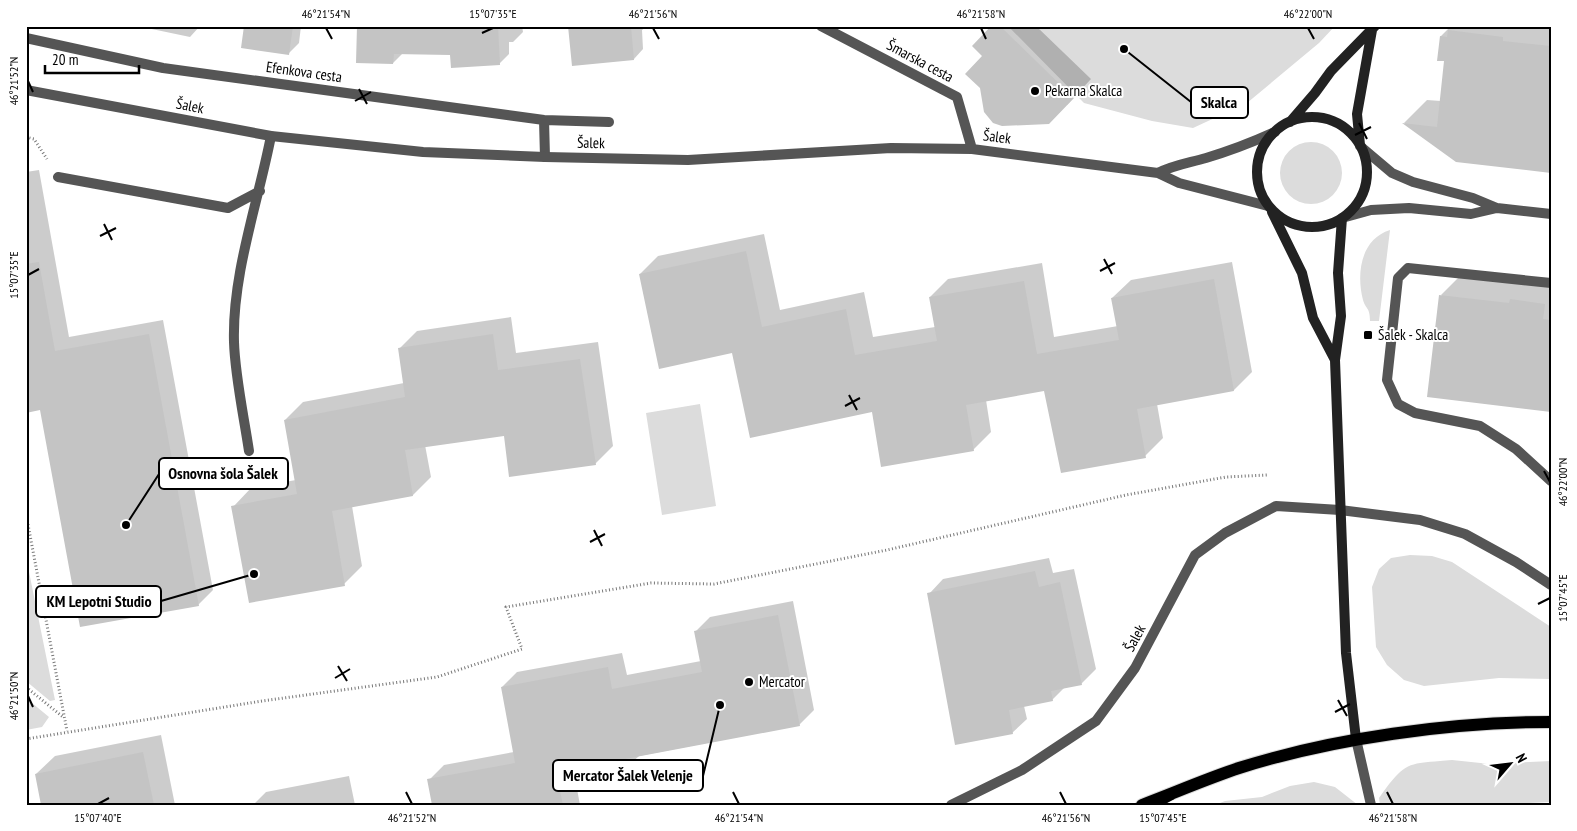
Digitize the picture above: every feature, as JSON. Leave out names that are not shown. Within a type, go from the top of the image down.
[{"type":"main road","points":[[1142,805],[1238,768],[1356,739],[1504,722],[1551,722]]},
{"type":"street","name":"Šmarska cesta","points":[[821,26],[957,97],[972,149]]},
{"type":"street","points":[[1335,360],[1313,318],[1302,273],[1259,184],[1259,159],[1265,144],[1289,122],[1315,93],[1331,71],[1373,28]]},
{"type":"street","points":[[1371,805],[1356,739],[1346,653],[1335,360],[1341,316],[1338,273],[1342,218],[1355,207],[1363,194],[1367,178],[1366,161],[1360,146],[1357,114],[1373,28]]},
{"type":"street","name":"Efenkova cesta","points":[[26,38],[163,68],[544,120],[610,122]]},
{"type":"street","name":"Šalek","points":[[26,90],[271,136],[424,152],[688,160],[891,148],[972,149],[1158,173]]},
{"type":"street","points":[[1289,122],[1305,118],[1321,118],[1337,124],[1350,133],[1360,146],[1392,173],[1413,182],[1473,198],[1497,208],[1551,214]]},
{"type":"street","points":[[544,120],[545,157]]},
{"type":"street","points":[[1158,173],[1177,164],[1203,159],[1240,147],[1276,132]]},
{"type":"street","points":[[249,451],[234,342],[240,266],[260,191],[271,136]]},
{"type":"street","points":[[1158,173],[1179,183],[1268,206],[1288,221],[1311,228],[1328,225],[1342,218],[1371,210],[1392,208],[1471,214],[1497,208]]},
{"type":"street","points":[[58,177],[228,208],[260,191]]},
{"type":"street","points":[[1551,283],[1408,268],[1398,278],[1387,380],[1398,404],[1415,414],[1480,426],[1516,448],[1551,481]]},
{"type":"street","name":"Šalek","points":[[951,805],[1022,770],[1096,721],[1136,668],[1195,556],[1225,533],[1276,506],[1340,510],[1420,520],[1465,534],[1516,562],[1551,585]]},
{"type":"path","points":[[26,137],[34,139],[58,177]]},
{"type":"path","points":[[26,739],[66,731],[437,677],[522,649],[506,606],[651,583],[714,584],[887,550],[1126,494],[1226,477],[1267,475]]},
{"type":"path","points":[[26,515],[66,731]]},
{"type":"path","points":[[26,687],[64,717]]},
{"type":"shaded area","points":[[1008,26],[1335,26],[1319,43],[1247,103],[1193,128],[1152,121],[1084,103]]},
{"type":"shaded area","points":[[1305,142],[1317,142],[1333,151],[1340,161],[1342,173],[1340,185],[1333,195],[1317,204],[1305,204],[1294,199],[1285,190],[1280,179],[1280,167],[1285,156],[1294,147]]},
{"type":"shaded area","points":[[1390,230],[1379,321],[1370,321],[1361,290],[1360,279],[1363,258],[1373,241],[1380,234]]},
{"type":"shaded area","points":[[700,404],[716,506],[662,515],[646,413]]},
{"type":"shaded area","points":[[1410,555],[1432,556],[1452,562],[1551,627],[1551,679],[1499,678],[1424,686],[1404,680],[1387,665],[1376,647],[1372,587],[1379,569],[1391,558]]},
{"type":"shaded area","points":[[26,557],[55,700],[50,701],[26,681]]},
{"type":"shaded area","points":[[26,698],[49,717],[42,727],[26,730]]},
{"type":"shaded area","points":[[1452,760],[1490,764],[1551,761],[1551,802],[1484,805],[1380,805],[1379,798],[1402,770],[1425,762]]},
{"type":"shaded area","points":[[1314,782],[1335,787],[1358,805],[1215,805],[1225,801],[1262,797],[1290,786]]},
{"type":"building","points":[[244,26],[293,26],[289,55],[241,48]]},
{"type":"building","points":[[357,26],[498,26],[500,65],[451,68],[450,55],[394,54],[393,64],[356,63]]},
{"type":"building","points":[[568,26],[631,26],[634,60],[572,66]]},
{"type":"building","points":[[991,26],[1000,26],[1074,98],[1049,124],[1002,126],[993,123],[984,112],[980,88],[965,74],[982,56],[972,46]]},
{"type":"building","points":[[1448,30],[1503,37],[1503,41],[1551,46],[1551,173],[1456,162],[1402,123],[1437,127],[1444,61],[1437,61],[1440,36],[1447,37]]},
{"type":"building","points":[[746,251],[762,327],[846,309],[855,355],[937,341],[929,297],[1024,281],[1037,354],[1119,340],[1111,298],[1214,279],[1234,391],[1137,409],[1146,458],[1061,473],[1044,391],[966,405],[974,451],[881,467],[872,412],[750,438],[732,353],[659,369],[639,274]]},
{"type":"building","points":[[39,262],[55,351],[149,334],[199,606],[80,627],[40,410],[26,413],[26,264]]},
{"type":"building","points":[[1439,295],[1509,303],[1510,299],[1545,304],[1543,319],[1551,320],[1551,412],[1427,397]]},
{"type":"building","points":[[493,334],[498,370],[580,359],[596,465],[509,477],[504,436],[405,450],[413,496],[332,511],[345,586],[249,603],[231,506],[297,494],[284,420],[405,397],[398,348]]},
{"type":"building","points":[[1035,571],[1039,587],[1060,582],[1082,685],[1051,691],[1053,701],[1009,710],[1013,734],[955,745],[927,593]]},
{"type":"building","points":[[778,615],[800,726],[625,759],[627,769],[558,782],[563,805],[432,805],[427,779],[515,763],[501,687],[608,667],[612,689],[702,672],[694,631]]},
{"type":"building","points":[[143,752],[154,805],[41,805],[35,774]]},
{"type":"place","name":"Skalca","points":[[1124,49]]},
{"type":"place","name":"Pekarna Skalca","points":[[1035,91]]},
{"type":"place","name":"Šalek - Skalca","points":[[1368,335]]},
{"type":"place","name":"Osnovna šola Šalek","points":[[126,525]]},
{"type":"place","name":"KM Lepotni Studio","points":[[254,574]]},
{"type":"place","name":"Mercator","points":[[749,682]]},
{"type":"place","name":"Mercator Šalek Velenje","points":[[720,705]]}]
